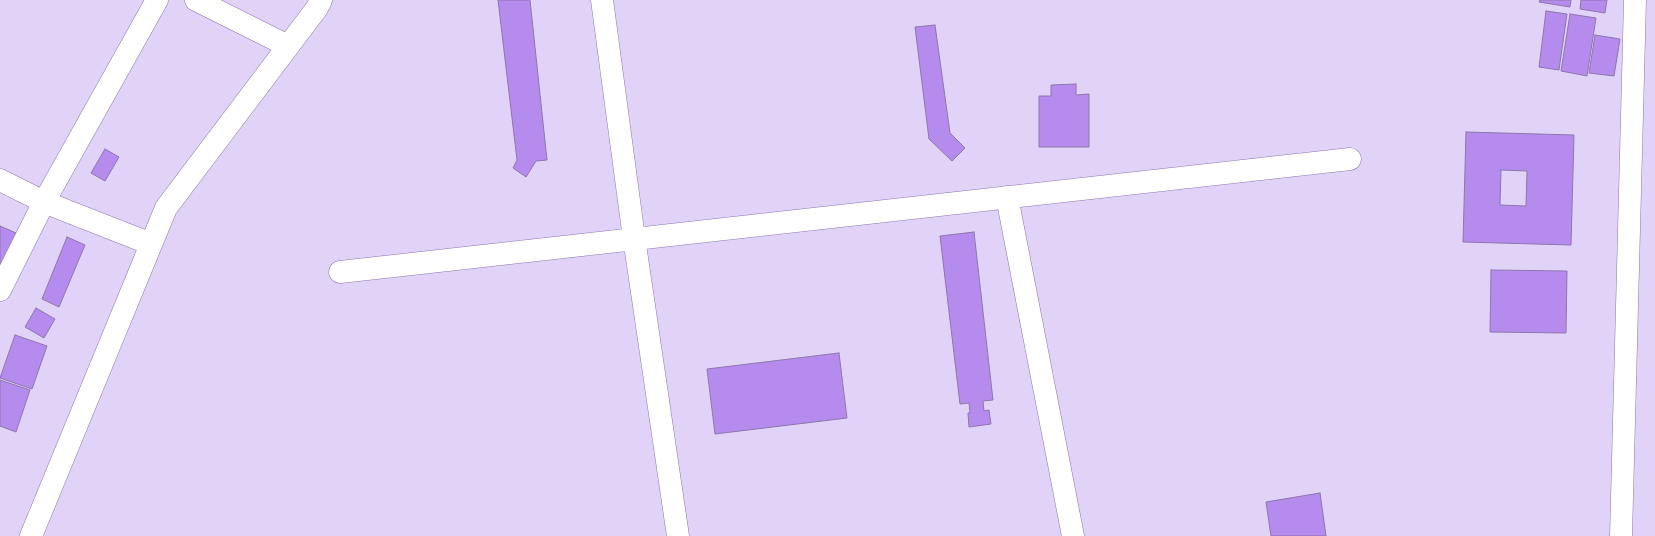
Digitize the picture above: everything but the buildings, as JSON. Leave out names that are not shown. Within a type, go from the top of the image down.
[{"type":"street","points":[[0,290],[44,202],[158,0]]},
{"type":"street","points":[[196,0],[288,46]]},
{"type":"street","points":[[31,536],[166,208],[317,8],[321,0]]},
{"type":"street","points":[[602,0],[634,238],[678,536]]},
{"type":"street","points":[[1621,536],[1634,0]]},
{"type":"street","points":[[340,272],[1350,159]]},
{"type":"street","points":[[0,180],[44,202],[151,244]]},
{"type":"street","points":[[1007,197],[1073,536]]}]
